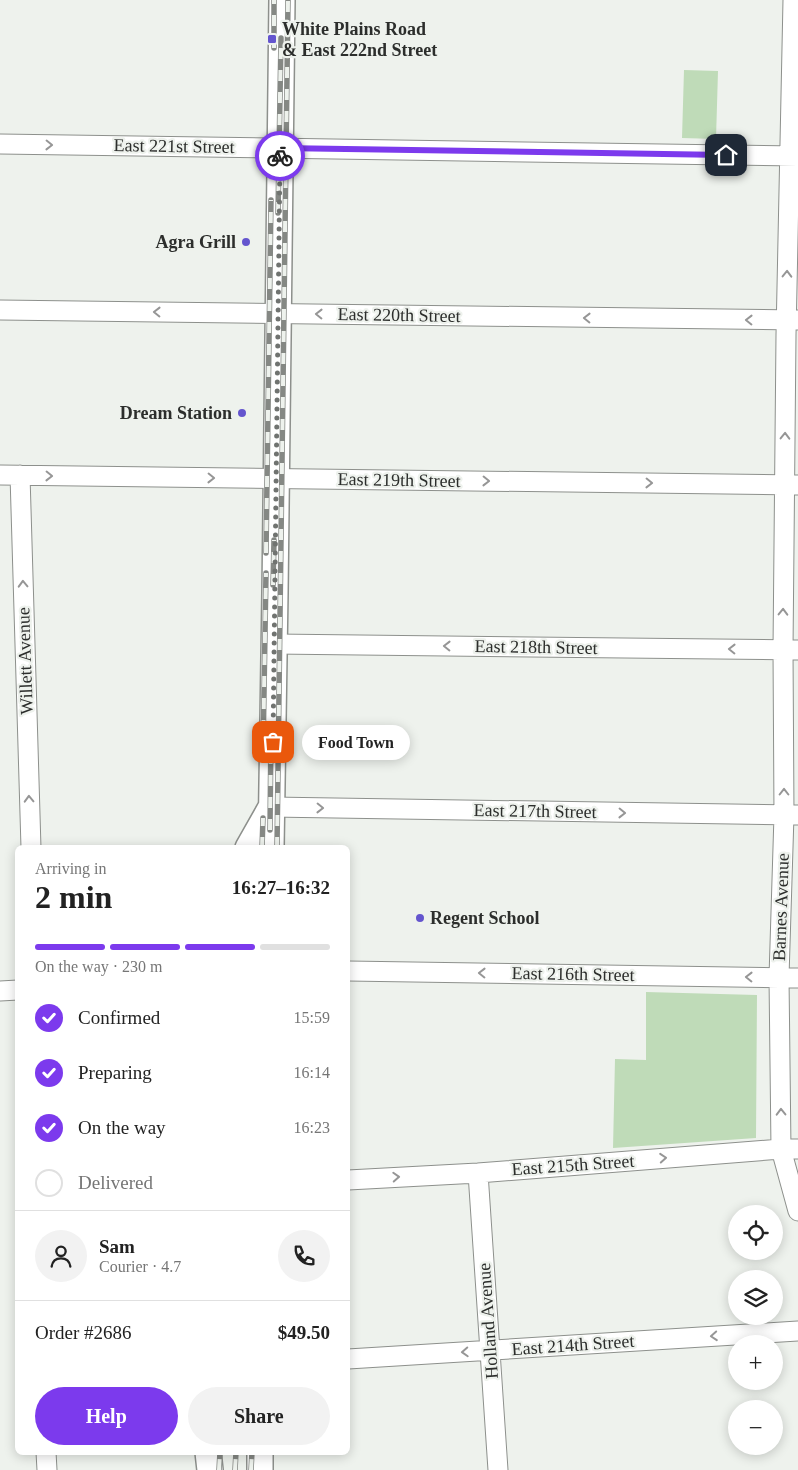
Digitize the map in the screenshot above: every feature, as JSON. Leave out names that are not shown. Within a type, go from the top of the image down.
[{"type":"main road","points":[[271,845],[282,0]]},
{"type":"main road","points":[[250,845],[271,807]]},
{"type":"main road","points":[[208,1455],[210,1470]]},
{"type":"main road","points":[[260,1455],[260,1470]]},
{"type":"street","name":"Barnes Avenue","points":[[793,0],[791,815],[779,977],[790,1149],[798,1211]]},
{"type":"street","name":"East 221st Street","points":[[0,144],[794,156]]},
{"type":"street","name":"East 220th Street","points":[[0,310],[792,320]]},
{"type":"street","name":"East 219th Street","points":[[0,475],[791,485]]},
{"type":"street","name":"Willett Avenue","points":[[20,475],[30,845]]},
{"type":"street","name":"East 218th Street","points":[[274,644],[790,650]]},
{"type":"street","name":"East 217th Street","points":[[271,807],[791,815]]},
{"type":"street","name":"East 216th Street","points":[[350,971],[798,978]]},
{"type":"street","points":[[0,991],[15,990]]},
{"type":"street","name":"East 215th Street","points":[[350,1180],[478,1173],[790,1149]]},
{"type":"street","name":"Holland Avenue","points":[[478,1173],[498,1470]]},
{"type":"street","name":"East 214th Street","points":[[350,1359],[798,1331]]},
{"type":"street","points":[[46,1455],[46,1470]]},
{"type":"green space","points":[[684,70],[718,71],[716,139],[682,138]]},
{"type":"green space","points":[[646,992],[757,995],[756,1138],[613,1148],[615,1059],[646,1060]]},
{"type":"railway","points":[[274,0],[274,48]]},
{"type":"railway","points":[[277,845],[288,0]]},
{"type":"railway","points":[[278,213],[281,38]]},
{"type":"railway","points":[[266,553],[271,200]]},
{"type":"railway","points":[[273,585],[274,540]]},
{"type":"railway","points":[[263,753],[266,573]]},
{"type":"railway","points":[[270,830],[271,728]]},
{"type":"railway","points":[[262,845],[263,818]]},
{"type":"railway","points":[[219,1470],[220,1455]]},
{"type":"railway","points":[[235,1470],[236,1455]]},
{"type":"railway","points":[[251,1470],[252,1455]]},
{"type":"way so far","points":[[273,742],[280,156]]},
{"type":"place","name":"White Plains Road & East 222nd Street","points":[[272,39]]},
{"type":"place","name":"Agra Grill","points":[[246,242]]},
{"type":"place","name":"Dream Station","points":[[242,413]]},
{"type":"place","name":"Food Town","points":[[273,742]]},
{"type":"place","name":"Regent School","points":[[420,918]]},
{"type":"route","points":[[280,156],[280,148],[726,155]]}]
